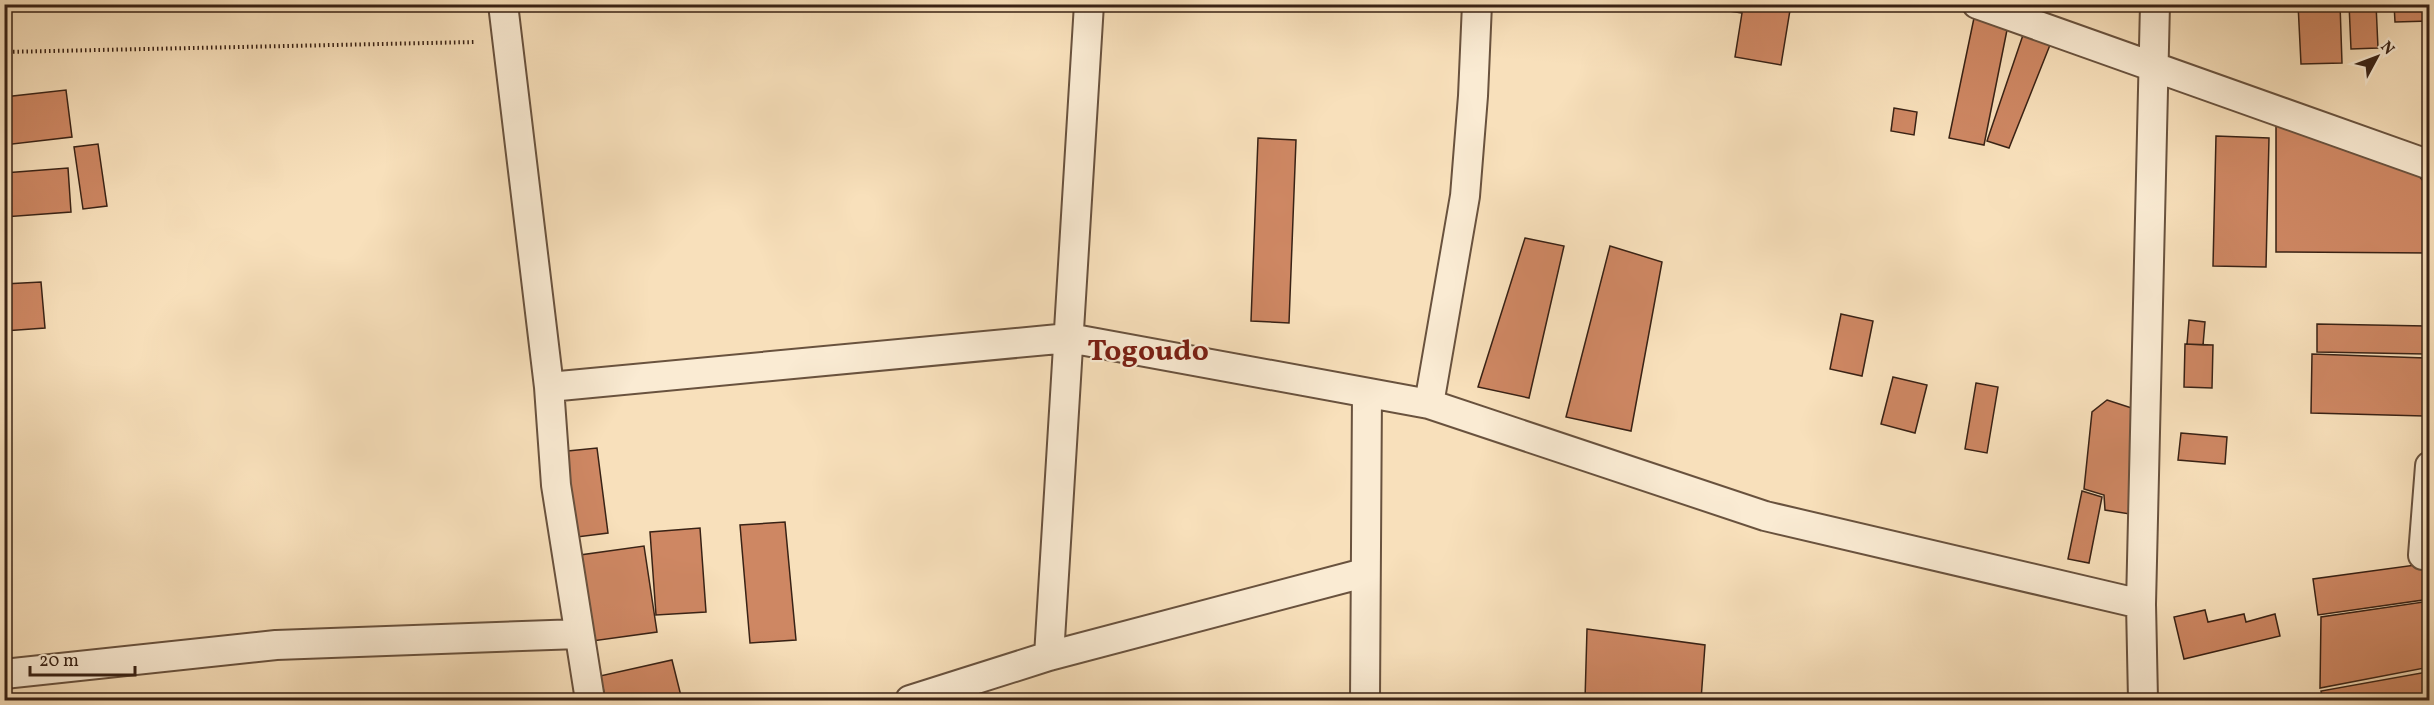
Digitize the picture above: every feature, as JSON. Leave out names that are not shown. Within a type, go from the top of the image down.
[{"type":"street","points":[[503,4],[549,387],[556,485],[590,700]]},
{"type":"street","points":[[1048,656],[1089,4]]},
{"type":"street","points":[[1429,404],[1465,196],[1477,4]]},
{"type":"street","points":[[1977,4],[2430,165]]},
{"type":"street","points":[[2143,700],[2141,604],[2154,4]]},
{"type":"street","points":[[549,387],[1069,339],[1429,404],[1765,516],[2141,604]]},
{"type":"street","points":[[1365,700],[1364,573],[1367,393]]},
{"type":"street","points":[[2423,555],[2430,466]]},
{"type":"street","points":[[910,700],[1048,656],[1364,573]]},
{"type":"street","points":[[4,674],[276,645],[579,634]]},
{"type":"path","points":[[4,52],[508,41]]},
{"type":"building","points":[[1710,4],[1791,4],[1781,65],[1735,57],[1742,13],[1709,8]]},
{"type":"building","points":[[2298,4],[2340,4],[2342,63],[2301,64]]},
{"type":"building","points":[[2349,4],[2376,4],[2378,48],[2351,49]]},
{"type":"building","points":[[2394,4],[2430,4],[2430,21],[2395,22]]},
{"type":"building","points":[[1974,18],[2008,25],[1984,145],[1949,138]]},
{"type":"building","points":[[2023,35],[2050,45],[2009,148],[1987,141]]},
{"type":"building","points":[[66,90],[72,137],[4,145],[4,97]]},
{"type":"building","points":[[1894,108],[1917,112],[1914,135],[1891,131]]},
{"type":"building","points":[[2276,125],[2418,175],[2430,189],[2430,253],[2276,252]]},
{"type":"building","points":[[2216,136],[2269,138],[2266,267],[2213,266]]},
{"type":"building","points":[[1258,138],[1296,140],[1289,323],[1251,321]]},
{"type":"building","points":[[98,144],[107,206],[83,209],[74,147]]},
{"type":"building","points":[[68,168],[71,212],[4,217],[4,173]]},
{"type":"building","points":[[1525,238],[1564,246],[1529,398],[1478,387]]},
{"type":"building","points":[[1610,246],[1662,262],[1631,431],[1566,417]]},
{"type":"building","points":[[41,282],[45,328],[4,331],[4,284]]},
{"type":"building","points":[[1841,314],[1873,321],[1862,376],[1830,369]]},
{"type":"building","points":[[2189,320],[2205,322],[2203,345],[2187,344]]},
{"type":"building","points":[[2317,324],[2426,326],[2425,354],[2317,352]]},
{"type":"building","points":[[2185,344],[2213,345],[2212,388],[2184,387]]},
{"type":"building","points":[[2312,354],[2425,358],[2424,416],[2311,413]]},
{"type":"building","points":[[1893,377],[1927,385],[1915,433],[1881,424]]},
{"type":"building","points":[[1976,383],[1998,387],[1987,453],[1965,449]]},
{"type":"building","points":[[2107,400],[2144,412],[2136,515],[2105,510],[2104,495],[2084,489],[2092,412]]},
{"type":"building","points":[[2181,433],[2227,437],[2225,464],[2178,460]]},
{"type":"building","points":[[597,448],[608,533],[569,538],[558,452]]},
{"type":"building","points":[[2082,491],[2102,497],[2089,563],[2068,559]]},
{"type":"building","points":[[785,522],[796,640],[750,643],[740,525]]},
{"type":"building","points":[[700,528],[706,612],[656,615],[650,532]]},
{"type":"building","points":[[644,546],[657,632],[585,642],[573,556]]},
{"type":"building","points":[[2430,563],[2430,599],[2318,615],[2313,579]]},
{"type":"building","points":[[2430,601],[2430,667],[2320,688],[2321,617]]},
{"type":"building","points":[[2205,610],[2208,622],[2244,614],[2246,622],[2275,614],[2280,636],[2184,659],[2174,617]]},
{"type":"building","points":[[1587,629],[1705,645],[1701,700],[1585,700]]},
{"type":"building","points":[[672,660],[682,700],[606,700],[600,676]]},
{"type":"building","points":[[2427,672],[2430,674],[2430,700],[2323,700],[2321,691]]},
{"type":"district","name":"Togoudo","points":[[1148,352]]}]
